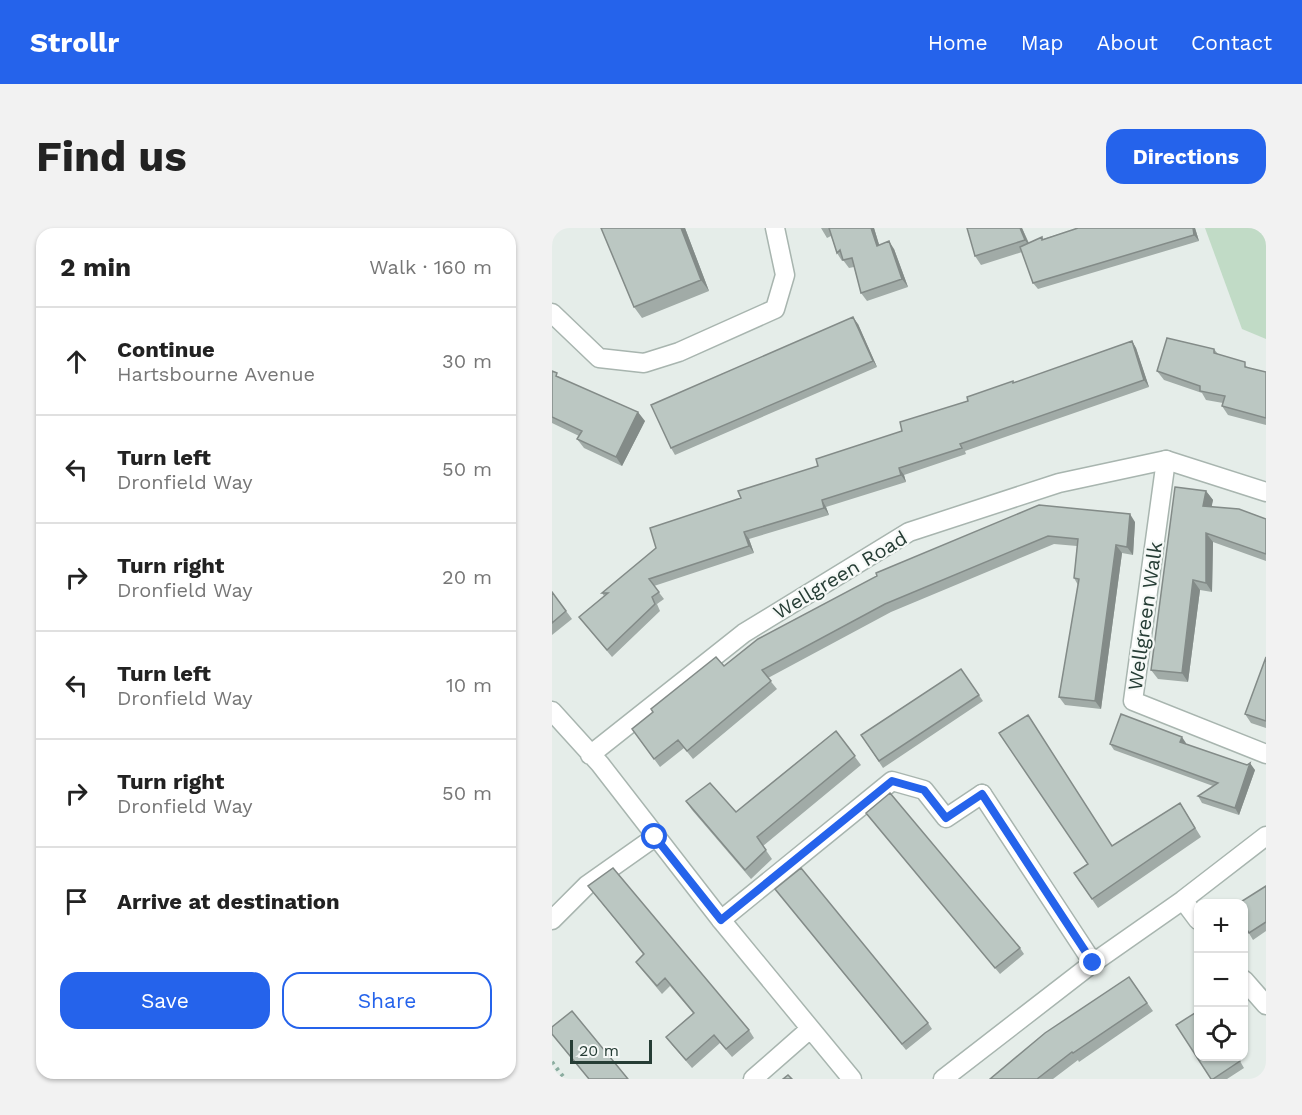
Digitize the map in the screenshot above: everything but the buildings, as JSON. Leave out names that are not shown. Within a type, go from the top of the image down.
[{"type":"street","points":[[552,314],[599,358],[644,363],[680,352],[775,309],[785,275],[775,228]]},
{"type":"street","name":"Wellgreen Road","points":[[590,755],[744,633],[909,532],[1059,483],[1166,460],[1266,492]]},
{"type":"street","name":"Wellgreen Walk","points":[[1166,460],[1133,701],[1266,754]]},
{"type":"street","points":[[552,711],[600,764],[721,920],[852,1079]]},
{"type":"street","points":[[721,920],[892,781],[924,790],[946,818],[982,794],[1093,963]]},
{"type":"street","points":[[943,1079],[1093,963],[1183,900],[1266,836]]},
{"type":"street","points":[[552,920],[587,885],[655,837]]},
{"type":"street","points":[[1183,900],[1194,915]]},
{"type":"street","points":[[1248,985],[1266,1005]]},
{"type":"street","points":[[753,1079],[810,1029]]},
{"type":"path","points":[[552,1062],[565,1079]]},
{"type":"green space","points":[[1205,228],[1266,228],[1266,339],[1242,329]]},
{"type":"route","points":[[655,837],[721,920],[892,781],[924,790],[946,818],[982,794],[1093,963]]}]
